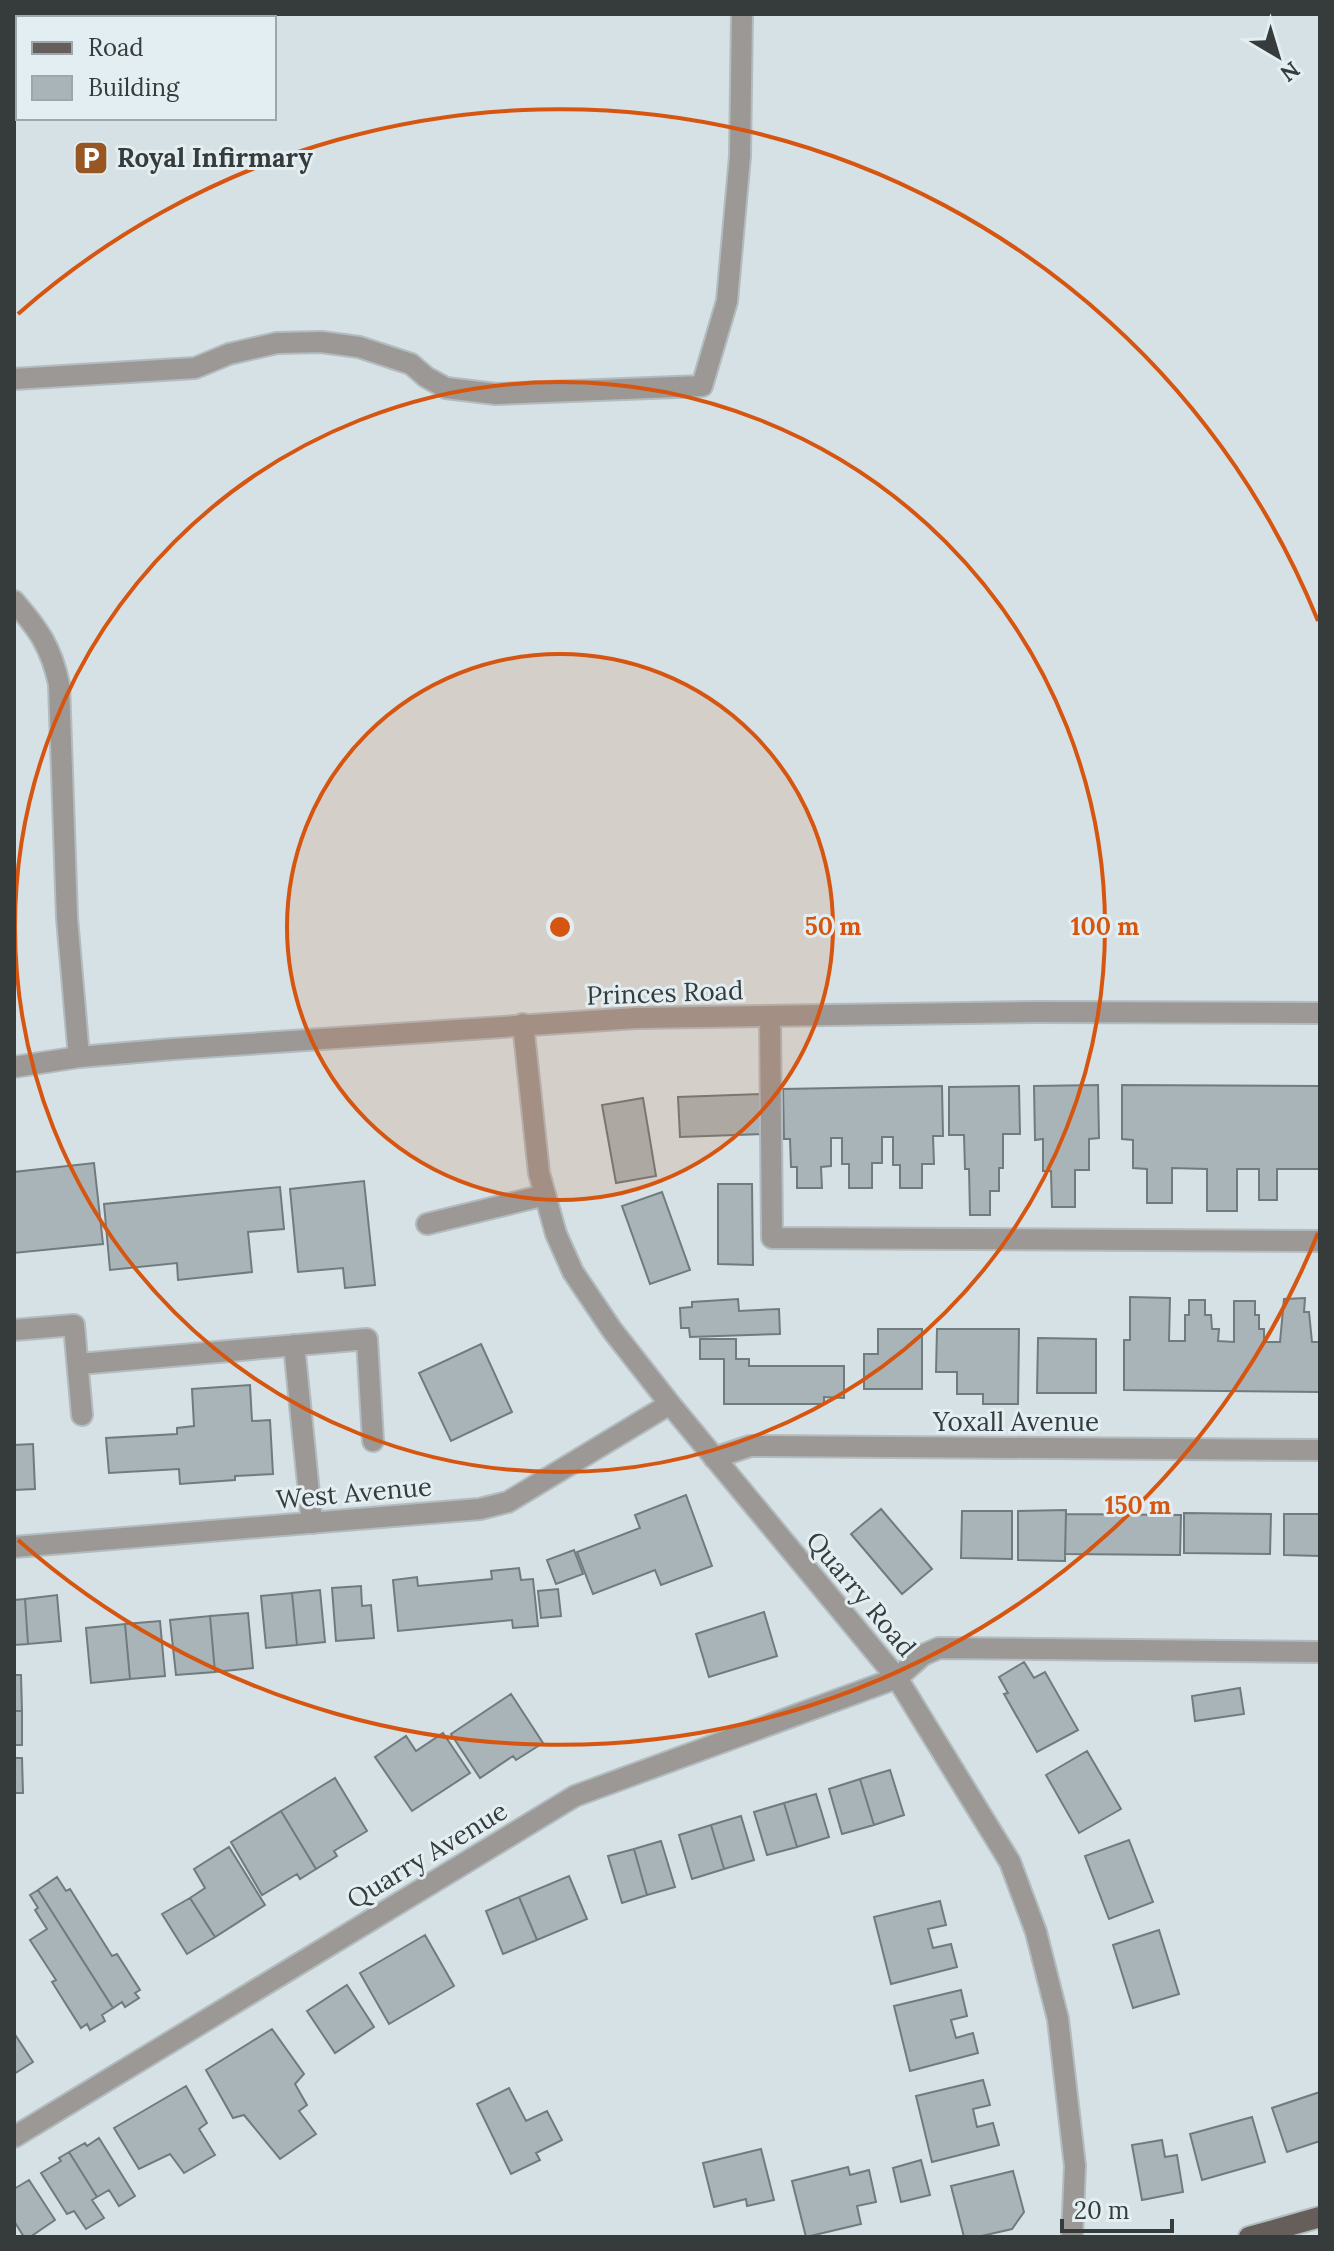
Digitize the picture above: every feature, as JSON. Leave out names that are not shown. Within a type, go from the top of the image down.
[{"type":"main road","points":[[1249,2237],[1320,2217]]},
{"type":"street","points":[[14,379],[195,368],[229,354],[277,343],[321,342],[359,347],[411,364],[446,388],[496,394],[702,386],[727,301],[740,156],[742,14]]},
{"type":"street","points":[[14,601],[44,636],[53,656],[59,684],[67,918],[79,1057]]},
{"type":"street","name":"Princes Road","points":[[14,1067],[79,1057],[636,1018],[1036,1012],[1320,1013]]},
{"type":"street","points":[[770,1016],[772,1238],[1320,1241]]},
{"type":"street","name":"Quarry Road","points":[[523,1024],[539,1173],[556,1234],[573,1272],[612,1330],[670,1404],[897,1678],[1010,1862],[1036,1932],[1058,2019],[1075,2166],[1072,2237]]},
{"type":"street","points":[[427,1224],[545,1195]]},
{"type":"street","points":[[14,1330],[74,1325],[82,1415]]},
{"type":"street","points":[[79,1364],[367,1339],[373,1441]]},
{"type":"street","points":[[294,1345],[312,1523]]},
{"type":"street","name":"West Avenue","points":[[14,1547],[480,1509],[508,1502],[670,1404]]},
{"type":"street","name":"Yoxall Avenue","points":[[714,1458],[750,1446],[1320,1450]]},
{"type":"street","name":"Quarry Avenue","points":[[14,2137],[575,1796],[897,1678],[923,1655],[939,1648],[1320,1652]]},
{"type":"building","points":[[1098,1085],[1099,1138],[1089,1139],[1089,1170],[1075,1170],[1075,1207],[1052,1207],[1051,1171],[1043,1171],[1043,1139],[1035,1140],[1034,1086]]},
{"type":"building","points":[[1122,1085],[1320,1086],[1320,1169],[1277,1169],[1277,1200],[1259,1200],[1259,1169],[1237,1169],[1237,1211],[1207,1211],[1207,1169],[1172,1168],[1172,1203],[1147,1203],[1147,1169],[1133,1168],[1133,1140],[1122,1139]]},
{"type":"building","points":[[942,1086],[943,1136],[933,1136],[934,1164],[922,1164],[922,1188],[900,1188],[900,1165],[893,1165],[893,1137],[882,1137],[882,1163],[872,1163],[872,1188],[849,1188],[849,1164],[842,1164],[842,1138],[831,1138],[831,1166],[821,1167],[822,1188],[797,1188],[797,1167],[791,1167],[790,1139],[784,1139],[783,1089]]},
{"type":"building","points":[[1019,1086],[1020,1134],[1003,1134],[1003,1168],[999,1168],[999,1191],[990,1191],[990,1215],[970,1215],[969,1169],[965,1169],[964,1135],[949,1135],[949,1087]]},
{"type":"building","points":[[761,1094],[763,1134],[680,1137],[678,1097]]},
{"type":"building","points":[[643,1098],[656,1176],[616,1183],[602,1105]]},
{"type":"building","points":[[94,1163],[103,1244],[14,1253],[14,1172]]},
{"type":"building","points":[[364,1181],[375,1285],[345,1288],[343,1268],[298,1272],[290,1189]]},
{"type":"building","points":[[718,1184],[752,1184],[753,1265],[718,1264]]},
{"type":"building","points":[[280,1187],[284,1229],[248,1232],[252,1272],[178,1280],[177,1263],[110,1270],[104,1204]]},
{"type":"building","points":[[662,1192],[690,1270],[650,1284],[622,1206]]},
{"type":"building","points":[[1130,1297],[1170,1298],[1169,1341],[1185,1341],[1185,1315],[1189,1315],[1189,1300],[1205,1300],[1205,1315],[1211,1315],[1212,1329],[1219,1329],[1218,1341],[1234,1342],[1234,1301],[1255,1301],[1255,1315],[1259,1315],[1259,1329],[1264,1329],[1264,1342],[1280,1342],[1284,1299],[1305,1298],[1304,1312],[1309,1312],[1312,1342],[1320,1342],[1320,1392],[1124,1390],[1124,1340],[1130,1340]]},
{"type":"building","points":[[738,1299],[739,1311],[779,1309],[780,1334],[690,1337],[689,1328],[681,1328],[680,1308],[692,1307],[692,1302]]},
{"type":"building","points":[[878,1329],[922,1329],[922,1389],[864,1389],[864,1354],[878,1354]]},
{"type":"building","points":[[937,1329],[1019,1329],[1018,1404],[983,1404],[983,1394],[957,1394],[957,1372],[936,1372]]},
{"type":"building","points":[[1038,1338],[1096,1339],[1096,1393],[1037,1393]]},
{"type":"building","points":[[700,1339],[736,1339],[736,1359],[749,1359],[749,1366],[844,1366],[844,1398],[824,1397],[824,1404],[724,1404],[724,1359],[700,1359]]},
{"type":"building","points":[[481,1344],[512,1412],[451,1441],[419,1373]]},
{"type":"building","points":[[250,1385],[252,1421],[270,1420],[273,1474],[180,1484],[179,1469],[109,1473],[106,1438],[177,1434],[177,1428],[194,1426],[192,1389]]},
{"type":"building","points":[[33,1444],[35,1489],[14,1490],[14,1445]]},
{"type":"building","points":[[686,1495],[712,1566],[661,1585],[655,1570],[593,1594],[577,1552],[640,1528],[635,1515]]},
{"type":"building","points":[[881,1509],[932,1569],[902,1594],[851,1534]]},
{"type":"building","points":[[1066,1510],[1065,1561],[1018,1560],[1018,1511]]},
{"type":"building","points":[[962,1511],[1012,1511],[1012,1559],[961,1558]]},
{"type":"building","points":[[1184,1513],[1271,1514],[1270,1554],[1184,1553]]},
{"type":"building","points":[[1066,1514],[1181,1515],[1180,1555],[1065,1554]]},
{"type":"building","points":[[1284,1514],[1320,1514],[1320,1556],[1284,1555]]},
{"type":"building","points":[[574,1550],[583,1574],[556,1584],[547,1560]]},
{"type":"building","points":[[519,1568],[521,1580],[533,1579],[538,1626],[513,1628],[512,1620],[398,1631],[393,1580],[417,1577],[418,1586],[492,1579],[491,1571]]},
{"type":"building","points":[[361,1586],[362,1606],[371,1605],[374,1638],[336,1641],[332,1588]]},
{"type":"building","points":[[558,1589],[561,1616],[541,1618],[538,1591]]},
{"type":"building","points":[[320,1590],[325,1642],[297,1645],[292,1593]]},
{"type":"building","points":[[292,1593],[297,1645],[266,1648],[261,1596]]},
{"type":"building","points":[[57,1595],[61,1641],[28,1644],[25,1599]]},
{"type":"building","points":[[25,1599],[28,1644],[14,1645],[14,1600]]},
{"type":"building","points":[[764,1612],[777,1656],[709,1677],[696,1634]]},
{"type":"building","points":[[248,1613],[253,1668],[215,1672],[210,1616]]},
{"type":"building","points":[[210,1616],[215,1672],[176,1675],[170,1620]]},
{"type":"building","points":[[160,1621],[165,1676],[130,1679],[125,1624]]},
{"type":"building","points":[[125,1624],[130,1679],[91,1683],[86,1628]]},
{"type":"building","points":[[1024,1662],[1034,1678],[1045,1672],[1078,1730],[1037,1752],[1004,1694],[1008,1693],[999,1677]]},
{"type":"building","points":[[14,1675],[21,1675],[22,1711],[14,1711]]},
{"type":"building","points":[[1240,1688],[1244,1714],[1195,1721],[1192,1696]]},
{"type":"building","points":[[511,1694],[543,1743],[516,1760],[513,1756],[480,1778],[451,1734]]},
{"type":"building","points":[[14,1711],[22,1711],[22,1745],[14,1745]]},
{"type":"building","points":[[443,1733],[470,1773],[412,1811],[375,1757],[406,1736],[416,1751]]},
{"type":"building","points":[[1087,1751],[1121,1809],[1079,1833],[1046,1775]]},
{"type":"building","points":[[14,1758],[22,1758],[23,1793],[14,1793]]},
{"type":"building","points":[[890,1770],[904,1815],[874,1825],[860,1779]]},
{"type":"building","points":[[335,1778],[367,1831],[334,1851],[337,1856],[316,1869],[281,1811]]},
{"type":"building","points":[[860,1779],[874,1825],[842,1834],[829,1789]]},
{"type":"building","points":[[816,1794],[829,1837],[797,1847],[784,1803]]},
{"type":"building","points":[[784,1803],[797,1847],[767,1855],[754,1812]]},
{"type":"building","points":[[281,1811],[316,1869],[300,1879],[297,1874],[262,1895],[231,1842]]},
{"type":"building","points":[[741,1816],[754,1860],[724,1869],[711,1825]]},
{"type":"building","points":[[711,1825],[724,1869],[692,1879],[679,1835]]},
{"type":"building","points":[[1129,1840],[1153,1902],[1109,1919],[1085,1856]]},
{"type":"building","points":[[661,1841],[675,1887],[647,1895],[634,1849]]},
{"type":"building","points":[[229,1847],[265,1905],[215,1937],[190,1898],[205,1888],[194,1869]]},
{"type":"building","points":[[634,1849],[647,1895],[622,1903],[608,1856]]},
{"type":"building","points":[[569,1876],[587,1919],[537,1940],[519,1897]]},
{"type":"building","points":[[57,1877],[66,1891],[70,1889],[112,1956],[117,1954],[140,1990],[135,1993],[139,1998],[125,2007],[122,2002],[113,2008],[38,1890]]},
{"type":"building","points":[[38,1890],[113,2008],[102,2015],[105,2021],[90,2030],[87,2024],[81,2028],[52,1982],[56,1980],[30,1940],[47,1929],[30,1895]]},
{"type":"building","points":[[519,1897],[537,1940],[503,1954],[486,1911]]},
{"type":"building","points":[[190,1898],[215,1937],[187,1954],[162,1914]]},
{"type":"building","points":[[940,1901],[946,1925],[928,1929],[933,1948],[951,1944],[957,1967],[891,1984],[874,1917]]},
{"type":"building","points":[[1159,1930],[1179,1994],[1133,2008],[1113,1945]]},
{"type":"building","points":[[425,1935],[454,1986],[389,2024],[360,1973]]},
{"type":"building","points":[[347,1985],[374,2027],[335,2053],[307,2011]]},
{"type":"building","points":[[961,1990],[967,2016],[951,2020],[956,2038],[973,2033],[978,2053],[910,2071],[894,2006]]},
{"type":"building","points":[[272,2029],[304,2074],[295,2084],[307,2105],[299,2111],[316,2134],[280,2159],[244,2115],[233,2118],[206,2070]]},
{"type":"building","points":[[14,2033],[33,2062],[14,2074]]},
{"type":"building","points":[[983,2080],[990,2105],[973,2109],[977,2127],[993,2123],[999,2145],[932,2162],[916,2096]]},
{"type":"building","points":[[186,2086],[207,2123],[199,2129],[215,2155],[184,2173],[170,2154],[139,2169],[114,2128]]},
{"type":"building","points":[[509,2088],[526,2121],[547,2111],[562,2140],[536,2153],[540,2160],[511,2174],[477,2104]]},
{"type":"building","points":[[1320,2092],[1320,2141],[1287,2152],[1272,2108]]},
{"type":"building","points":[[1252,2117],[1265,2162],[1202,2180],[1190,2134]]},
{"type":"building","points":[[99,2138],[135,2196],[119,2206],[109,2190],[97,2197],[69,2152]]},
{"type":"building","points":[[1162,2140],[1165,2157],[1177,2155],[1183,2192],[1142,2200],[1132,2145]]},
{"type":"building","points":[[761,2149],[774,2200],[747,2206],[746,2199],[714,2207],[703,2163]]},
{"type":"building","points":[[69,2152],[97,2197],[92,2200],[104,2218],[86,2229],[74,2211],[67,2214],[41,2173]]},
{"type":"building","points":[[921,2160],[930,2195],[901,2202],[893,2168]]},
{"type":"building","points":[[848,2167],[850,2175],[869,2170],[876,2202],[857,2206],[861,2224],[806,2237],[792,2181]]},
{"type":"building","points":[[1013,2171],[1024,2212],[1012,2229],[964,2237],[951,2186]]},
{"type":"building","points":[[29,2180],[55,2220],[30,2237],[24,2237],[14,2221],[14,2189]]},
{"type":"place","name":"Royal Infirmary","points":[[91,158]]}]
